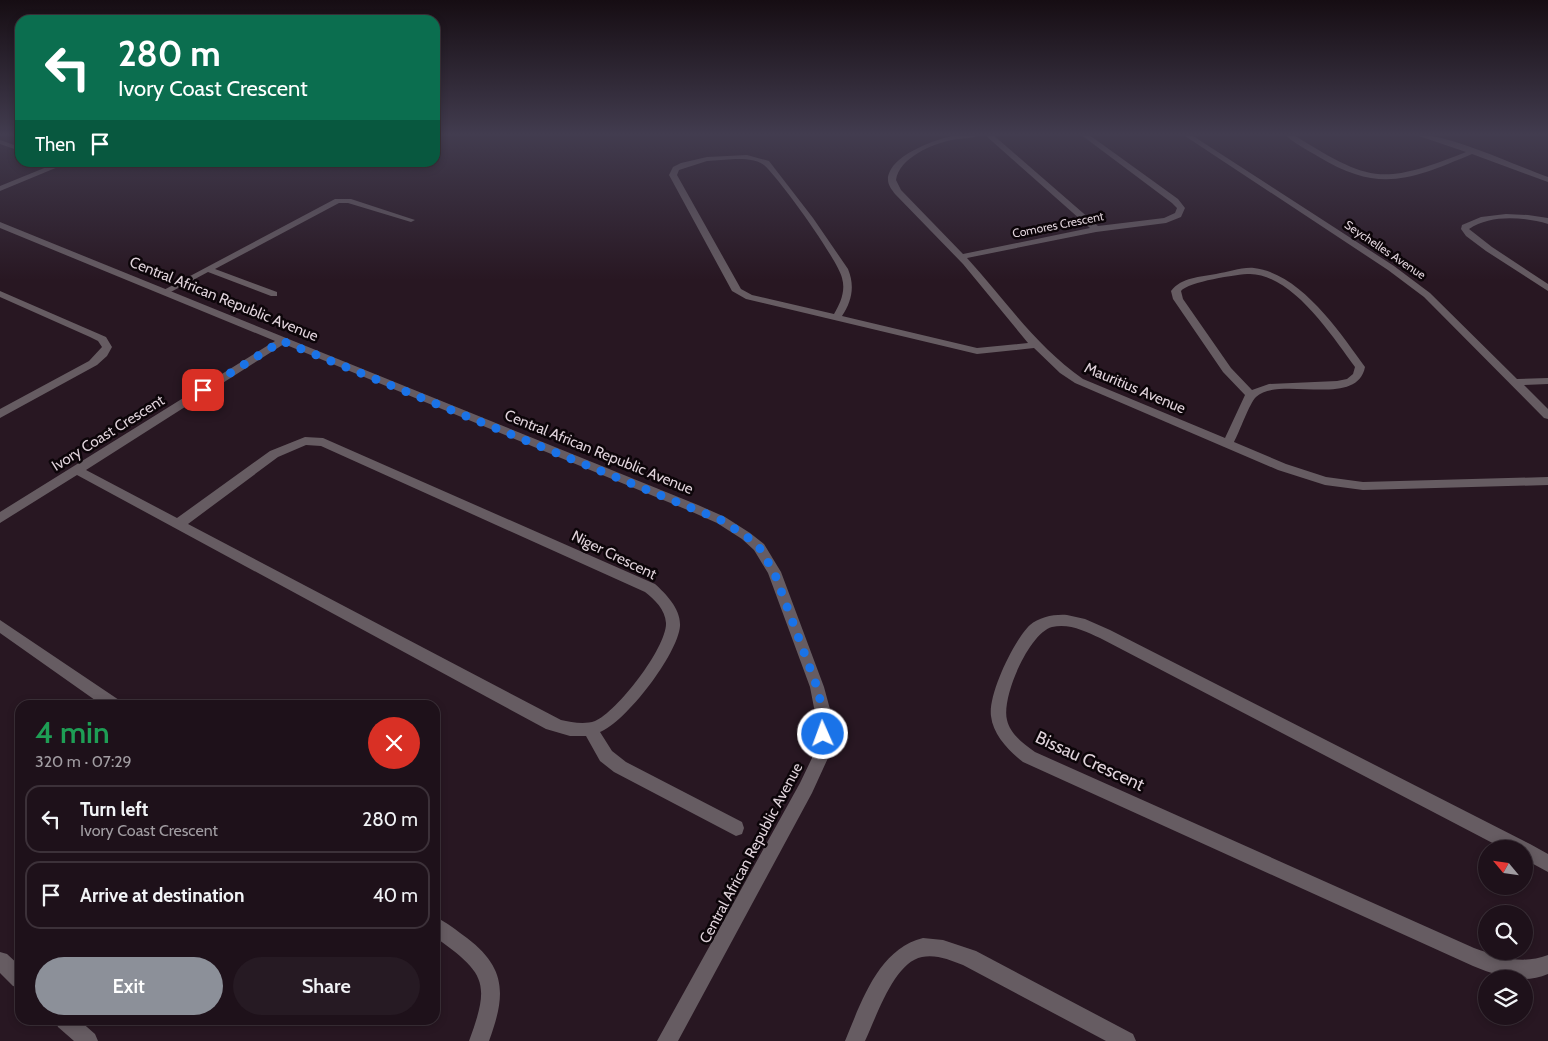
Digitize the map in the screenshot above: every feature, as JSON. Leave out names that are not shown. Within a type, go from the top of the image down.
[{"type":"street","points":[[0,189],[16,183]]},
{"type":"street","points":[[678,183],[737,291],[749,297],[977,351],[1037,345]]},
{"type":"street","points":[[781,183],[846,274],[848,283],[845,301],[836,318]]},
{"type":"street","name":"Mauritius Avenue","points":[[894,183],[898,192],[961,257],[1037,345],[1062,369],[1092,388],[1307,476],[1350,486],[1548,481]]},
{"type":"street","points":[[1042,183],[1096,229]]},
{"type":"street","name":"Comores Crescent","points":[[961,257],[1096,229],[1166,220],[1178,215],[1181,208],[1175,201],[1150,183]]},
{"type":"street","name":"Seychelles Avenue","points":[[1259,183],[1404,277],[1427,295],[1548,415]]},
{"type":"street","points":[[1548,221],[1530,216],[1511,216],[1471,224],[1465,229],[1474,240],[1548,288]]},
{"type":"street","name":"Central African Republic Avenue","points":[[0,225],[694,508],[721,520],[746,536],[766,557],[774,572],[817,687],[823,712],[820,758],[806,788],[667,1041]]},
{"type":"street","points":[[1228,443],[1251,395],[1271,387],[1343,385],[1357,379],[1360,375],[1360,367],[1315,312],[1300,296],[1277,278],[1262,272],[1245,271],[1180,286],[1176,291],[1178,299],[1228,370],[1251,395]]},
{"type":"street","points":[[0,294],[94,335],[102,339],[107,347],[103,354],[93,362],[0,414]]},
{"type":"street","name":"Ivory Coast Crescent","points":[[0,518],[282,341]]},
{"type":"street","points":[[1515,382],[1548,381]]},
{"type":"street","name":"Niger Crescent","points":[[77,470],[551,724],[574,730],[590,729],[612,718],[625,704],[664,652],[672,635],[672,620],[665,603],[650,588],[323,442],[305,441],[274,454],[178,524]]},
{"type":"street","name":"Bissau Crescent","points":[[1505,840],[1104,634],[1068,621],[1047,623],[1038,627],[1032,633],[1008,679],[999,702],[998,715],[1002,726],[1016,748],[1029,757],[1450,947],[1494,965],[1530,971],[1548,964]]},
{"type":"street","points":[[0,626],[107,700]]},
{"type":"street","points":[[590,729],[606,756],[620,767],[736,828]]},
{"type":"street","name":"Bissau Crescent","points":[[1533,855],[1548,863]]},
{"type":"street","points":[[440,930],[475,955],[484,965],[488,975],[493,992],[489,1017],[478,1041]]},
{"type":"street","points":[[855,1041],[887,975],[903,956],[918,948],[931,947],[951,951],[970,958],[1126,1041]]},
{"type":"street","points":[[0,961],[15,974]]},
{"type":"street","points":[[70,1025],[88,1041]]},
{"type":"lane","points":[[164,292],[338,201],[348,200],[410,220]]},
{"type":"lane","points":[[208,269],[274,294]]},
{"type":"route","points":[[203,390],[282,341],[694,508],[736,528],[759,547],[774,572],[817,687],[823,712],[823,734]]}]
